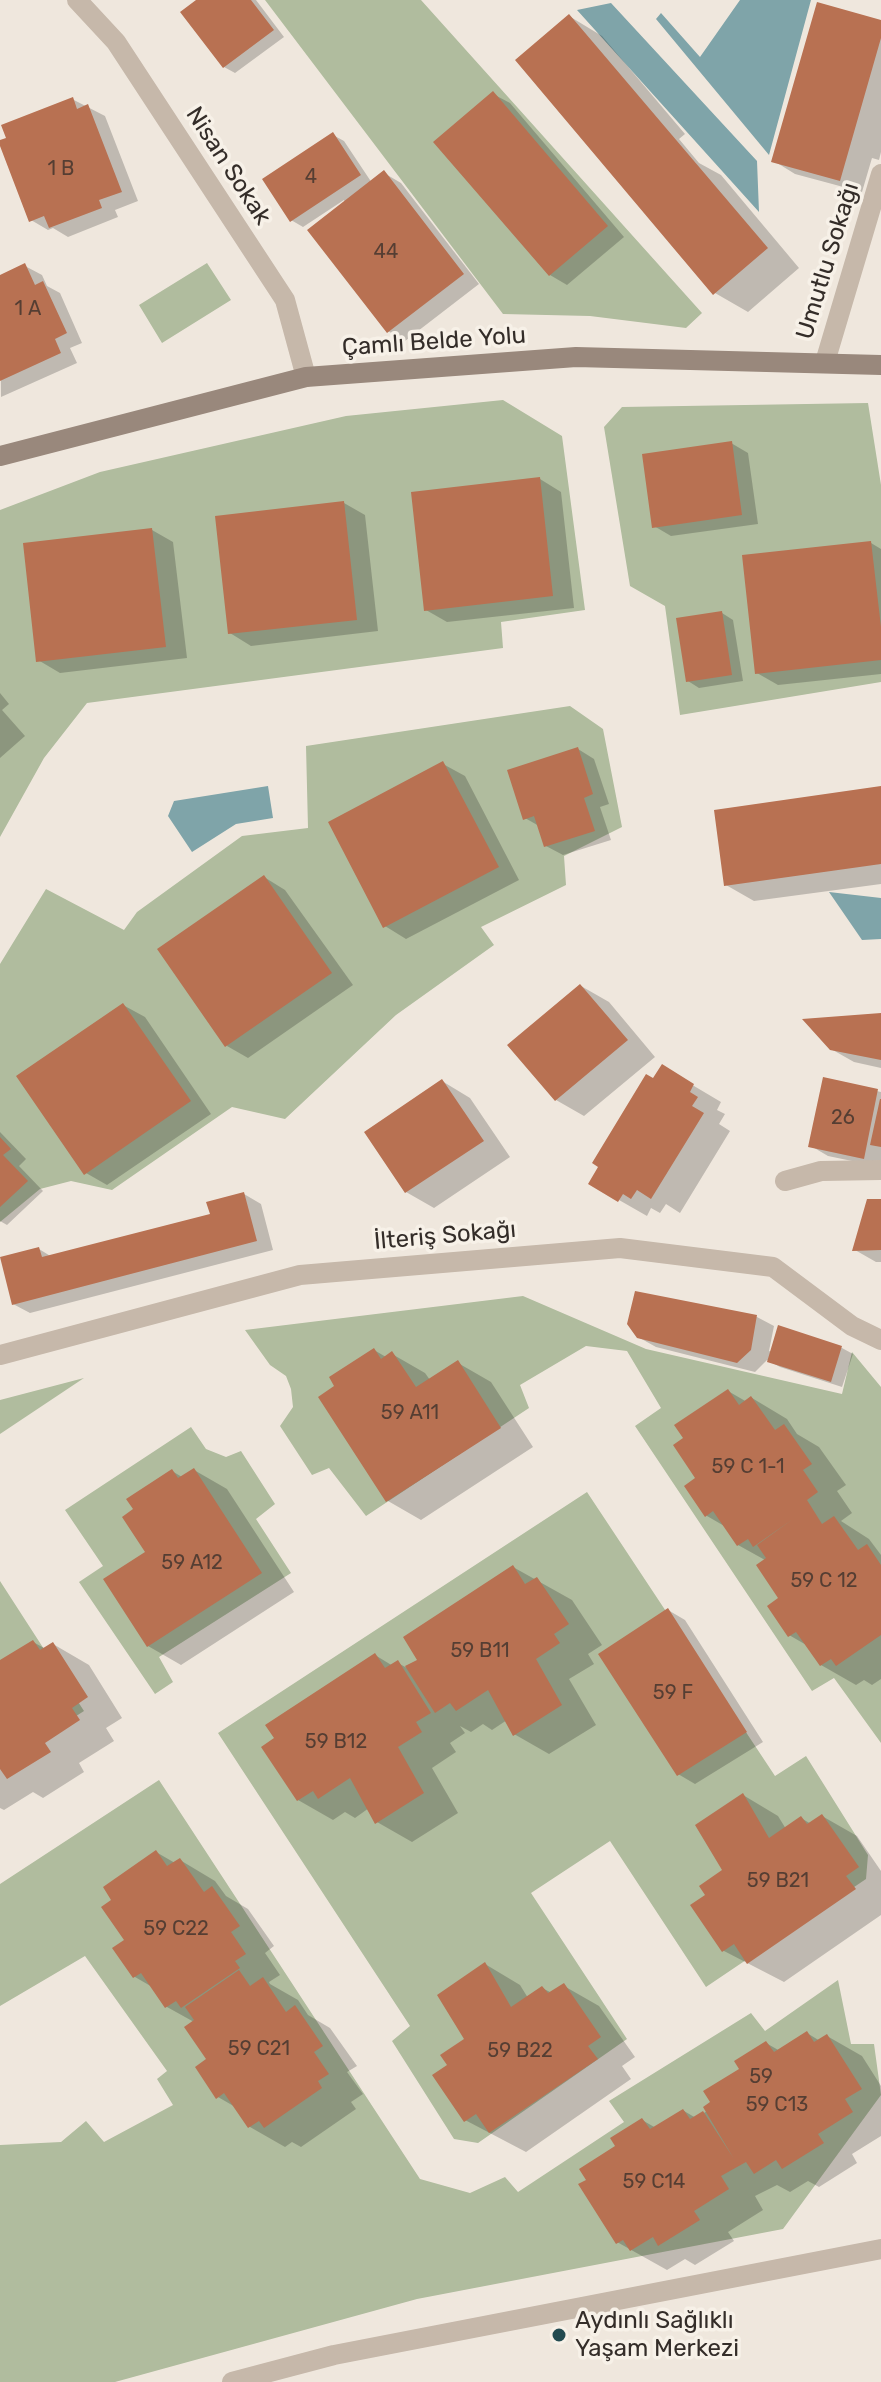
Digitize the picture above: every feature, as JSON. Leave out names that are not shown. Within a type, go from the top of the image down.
[{"type":"street","name":"Nisan Sokak","points":[[77,0],[116,42],[285,300],[306,377]]},
{"type":"street","name":"Umutlu Sokağı","points":[[825,362],[881,174]]},
{"type":"street","name":"Çamlı Belde Yolu","points":[[0,456],[306,377],[576,357],[881,365]]},
{"type":"street","points":[[785,1181],[821,1171],[881,1170]]},
{"type":"street","name":"İlteriş Sokağı","points":[[0,1355],[300,1275],[620,1248],[773,1267],[852,1326],[881,1340]]},
{"type":"street","points":[[232,2382],[322,2357],[881,2249]]},
{"type":"green space","points":[[265,0],[421,0],[702,313],[686,328],[590,316],[503,314]]},
{"type":"green space","points":[[207,263],[231,300],[162,343],[139,305]]},
{"type":"green space","points":[[503,400],[562,436],[585,610],[501,622],[503,648],[87,703],[44,758],[0,837],[0,510],[100,472],[346,416]]},
{"type":"green space","points":[[868,403],[881,485],[881,682],[680,715],[665,606],[630,586],[604,427],[622,407]]},
{"type":"green space","points":[[570,706],[603,729],[622,827],[564,856],[566,885],[481,927],[494,945],[396,1015],[285,1119],[232,1107],[112,1190],[71,1181],[40,1189],[0,1222],[0,964],[46,889],[124,930],[137,912],[242,836],[308,828],[306,746]]},
{"type":"green space","points":[[523,1296],[646,1349],[842,1394],[852,1352],[881,1387],[881,1743],[834,1678],[812,1691],[635,1426],[661,1408],[627,1351],[586,1346],[520,1385],[529,1408],[366,1516],[329,1468],[312,1475],[280,1426],[293,1407],[291,1389],[286,1376],[270,1365],[245,1330]]},
{"type":"green space","points":[[84,1378],[0,1434],[0,1400]]},
{"type":"green space","points":[[191,1427],[206,1449],[226,1457],[241,1451],[275,1504],[256,1519],[291,1573],[159,1657],[173,1682],[155,1694],[79,1582],[103,1566],[65,1510]]},
{"type":"green space","points":[[587,1492],[775,1776],[806,1756],[868,1855],[866,1879],[706,1987],[610,1841],[531,1893],[627,2039],[478,2143],[454,2139],[392,2041],[410,2026],[218,1733]]},
{"type":"green space","points":[[0,1581],[84,1711],[0,1765]]},
{"type":"green space","points":[[159,1780],[420,2179],[470,2193],[505,2177],[518,2192],[624,2122],[609,2101],[751,2013],[765,2031],[838,1980],[851,2044],[874,2044],[881,2095],[783,2229],[417,2299],[115,2382],[0,2382],[0,2145],[61,2142],[86,2121],[104,2142],[173,2105],[157,2079],[167,2071],[85,1956],[0,2006],[0,1884]]},
{"type":"water","points":[[740,0],[811,0],[769,155],[656,19],[661,13],[700,57]]},
{"type":"water","points":[[611,3],[757,161],[759,212],[577,10]]},
{"type":"water","points":[[268,786],[273,818],[236,824],[192,852],[168,816],[174,801]]},
{"type":"water","points":[[829,892],[881,898],[881,939],[862,940]]},
{"type":"building","points":[[196,0],[251,0],[274,30],[223,68],[180,12]]},
{"type":"building","points":[[817,2],[881,20],[881,38],[840,181],[771,162]]},
{"type":"building","points":[[569,14],[768,248],[713,295],[515,60]]},
{"type":"building","points":[[493,91],[608,226],[549,276],[433,142]]},
{"type":"building","points":[[73,97],[77,109],[88,104],[122,192],[99,200],[102,208],[49,228],[44,216],[29,222],[0,146],[0,140],[6,138],[1,125]]},
{"type":"building","points":[[333,132],[361,175],[290,222],[262,179]]},
{"type":"building","points":[[384,170],[464,274],[387,333],[307,230]]},
{"type":"building","points":[[25,263],[35,285],[43,281],[67,333],[55,339],[61,353],[0,381],[0,275]]},
{"type":"building","points":[[732,441],[742,515],[652,528],[642,454]]},
{"type":"building","points":[[540,477],[553,596],[424,611],[411,492]]},
{"type":"building","points":[[344,501],[357,620],[228,634],[215,516]]},
{"type":"building","points":[[152,528],[166,647],[36,662],[23,543]]},
{"type":"building","points":[[871,541],[881,627],[881,660],[755,674],[742,555]]},
{"type":"building","points":[[722,611],[732,675],[686,682],[676,618]]},
{"type":"building","points":[[578,747],[593,794],[584,798],[595,831],[544,847],[534,816],[523,820],[507,770]]},
{"type":"building","points":[[443,761],[499,867],[383,928],[328,822]]},
{"type":"building","points":[[881,786],[881,864],[724,886],[714,810]]},
{"type":"building","points":[[264,875],[332,973],[225,1047],[157,949]]},
{"type":"building","points":[[580,984],[628,1040],[555,1101],[507,1045]]},
{"type":"building","points":[[123,1003],[191,1101],[84,1175],[16,1076]]},
{"type":"building","points":[[881,1013],[881,1060],[830,1050],[802,1019]]},
{"type":"building","points":[[662,1064],[694,1084],[690,1092],[698,1097],[692,1106],[704,1113],[651,1199],[637,1190],[631,1199],[623,1194],[618,1202],[588,1184],[598,1167],[592,1163],[646,1074],[653,1078]]},
{"type":"building","points":[[823,1077],[878,1089],[864,1159],[808,1147]]},
{"type":"building","points":[[442,1079],[484,1141],[405,1193],[364,1132]]},
{"type":"building","points":[[881,1099],[881,1147],[870,1145]]},
{"type":"building","points":[[0,1137],[11,1149],[3,1155],[28,1181],[0,1207]]},
{"type":"building","points":[[244,1192],[257,1241],[12,1305],[0,1257],[39,1247],[42,1257],[210,1214],[206,1202]]},
{"type":"building","points":[[867,1199],[881,1199],[881,1250],[852,1251]]},
{"type":"building","points":[[635,1291],[757,1315],[751,1350],[737,1363],[637,1338],[627,1324]]},
{"type":"building","points":[[778,1325],[842,1346],[831,1382],[767,1362]]},
{"type":"building","points":[[374,1348],[381,1359],[392,1351],[416,1387],[458,1360],[501,1428],[386,1502],[318,1397],[334,1386],[329,1377]]},
{"type":"building","points":[[728,1389],[739,1405],[751,1396],[775,1430],[784,1424],[812,1464],[803,1470],[818,1492],[807,1500],[822,1524],[834,1516],[858,1550],[867,1544],[881,1565],[881,1635],[836,1666],[831,1659],[820,1666],[796,1632],[788,1637],[767,1606],[778,1598],[756,1565],[766,1558],[757,1545],[793,1519],[753,1547],[748,1539],[737,1546],[713,1511],[705,1517],[684,1486],[695,1478],[673,1445],[683,1438],[674,1425]]},
{"type":"building","points":[[194,1468],[262,1573],[147,1647],[103,1579],[145,1552],[122,1517],[133,1509],[126,1499],[172,1469],[178,1478]]},
{"type":"building","points":[[513,1565],[525,1584],[537,1577],[569,1624],[554,1634],[560,1643],[536,1659],[562,1705],[513,1736],[488,1690],[456,1711],[450,1703],[435,1713],[405,1666],[417,1660],[403,1637]]},
{"type":"building","points":[[668,1608],[747,1732],[677,1776],[598,1654]]},
{"type":"building","points":[[33,1640],[40,1650],[53,1642],[88,1697],[72,1708],[80,1720],[45,1743],[51,1752],[7,1779],[0,1769],[0,1660]]},
{"type":"building","points":[[375,1653],[385,1668],[398,1660],[431,1713],[416,1722],[422,1732],[398,1747],[424,1793],[375,1824],[350,1778],[318,1799],[313,1791],[297,1801],[261,1747],[274,1738],[265,1725]]},
{"type":"building","points":[[743,1793],[769,1838],[801,1816],[807,1824],[822,1814],[859,1867],[846,1876],[856,1889],[747,1964],[734,1944],[722,1952],[690,1905],[705,1895],[699,1886],[722,1870],[695,1825]]},
{"type":"building","points":[[156,1850],[167,1866],[180,1858],[204,1892],[212,1886],[240,1926],[231,1932],[246,1954],[235,1961],[240,1968],[181,2008],[176,2001],[165,2008],[141,1973],[133,1978],[112,1948],[124,1940],[101,1907],[111,1900],[103,1887]]},
{"type":"building","points":[[485,1962],[511,2007],[542,1986],[548,1993],[564,1983],[601,2037],[588,2046],[598,2059],[489,2133],[476,2114],[464,2122],[432,2075],[447,2065],[440,2055],[464,2039],[437,1995]]},
{"type":"building","points":[[239,1970],[250,1986],[263,1977],[286,2012],[295,2005],[323,2046],[314,2052],[329,2074],[318,2081],[322,2088],[264,2128],[259,2121],[248,2128],[224,2093],[216,2099],[195,2067],[206,2059],[184,2027],[194,2020],[185,2007]]},
{"type":"building","points":[[807,2031],[814,2042],[827,2034],[862,2089],[845,2099],[853,2112],[818,2134],[824,2143],[782,2169],[776,2160],[754,2174],[746,2162],[721,2176],[729,2189],[694,2211],[700,2220],[658,2246],[653,2237],[630,2251],[623,2240],[616,2244],[578,2184],[586,2180],[579,2169],[615,2146],[610,2138],[642,2118],[650,2129],[683,2109],[690,2119],[703,2111],[734,2159],[703,2107],[710,2102],[703,2091],[739,2069],[734,2061],[766,2041],[774,2052]]},
{"type":"place","name":"Aydınlı Sağlıklı Yaşam Merkezi","points":[[559,2335]]}]
